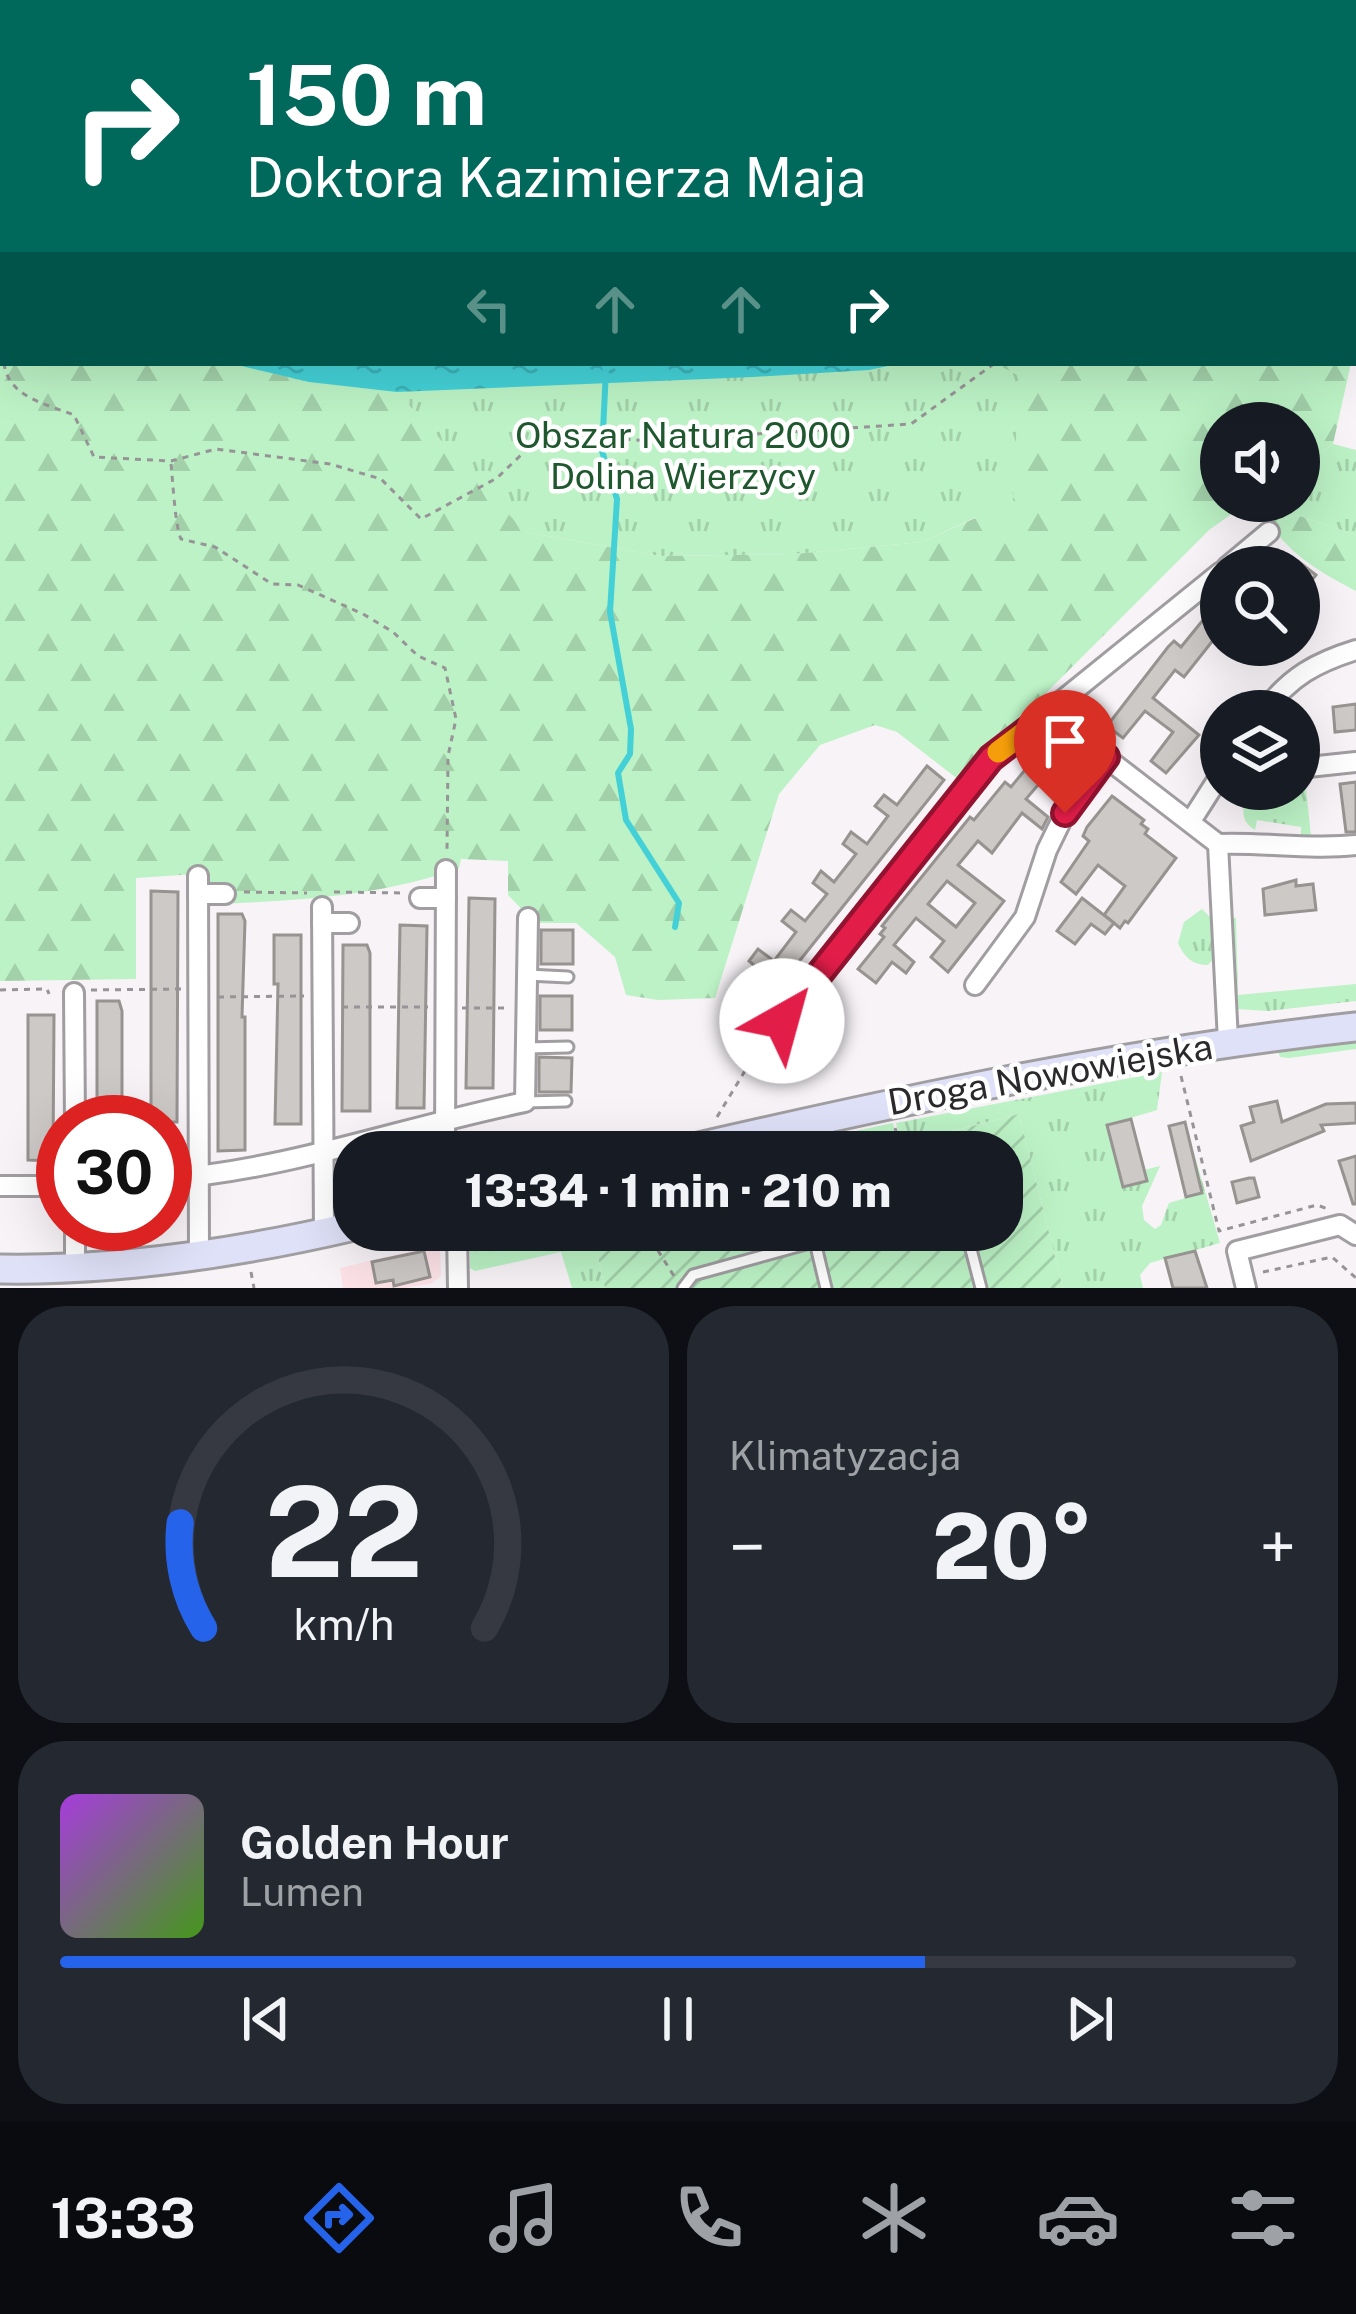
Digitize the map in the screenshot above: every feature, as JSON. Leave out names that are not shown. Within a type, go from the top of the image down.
[{"type":"street","points":[[1252,546],[1269,532]]},
{"type":"street","points":[[782,1021],[991,758],[1200,589]]},
{"type":"street","points":[[1280,690],[1316,662],[1356,650]]},
{"type":"street","points":[[1054,710],[1079,737],[1218,844],[1356,845]]},
{"type":"street","points":[[975,985],[1024,916],[1046,850],[1065,813],[1106,757]]},
{"type":"street","points":[[1320,766],[1356,762]]},
{"type":"street","points":[[1191,820],[1200,806]]},
{"type":"street","points":[[1218,844],[1228,1042]]},
{"type":"street","points":[[445,1131],[446,870]]},
{"type":"street","points":[[199,1256],[198,885],[225,894]]},
{"type":"street","points":[[420,898],[446,898]]},
{"type":"street","points":[[324,1233],[322,915],[349,923]]},
{"type":"street","points":[[192,1177],[525,1102],[528,918]]},
{"type":"street","points":[[49,994],[79,993],[76,1095]]},
{"type":"street","name":"Droga Nowowiejska","points":[[771,1131],[994,1081],[1228,1042],[1356,1027]]},
{"type":"street","points":[[0,1186],[36,1186]]},
{"type":"street","points":[[1245,1282],[1237,1251],[1340,1225],[1356,1235]]},
{"type":"street","points":[[0,1269],[199,1256],[333,1231]]},
{"type":"street","points":[[75,1251],[75,1267]]},
{"type":"street","points":[[454,1287],[456,1251]]},
{"type":"lane","points":[[527,976],[568,977]]},
{"type":"lane","points":[[526,1048],[568,1046]]},
{"type":"lane","points":[[525,1102],[566,1101]]},
{"type":"lane","points":[[682,1288],[693,1276],[782,1251]]},
{"type":"lane","points":[[816,1251],[826,1288]]},
{"type":"lane","points":[[971,1251],[981,1288]]},
{"type":"path","points":[[3,366],[18,391],[74,416],[94,457],[171,461],[216,449],[330,464],[381,479],[421,519],[497,478],[545,432],[648,441],[911,424],[991,366]]},
{"type":"path","points":[[171,461],[177,530],[182,539],[214,547],[272,584],[298,585],[363,614],[393,632],[418,656],[446,668],[456,719],[448,756],[446,870]]},
{"type":"path","points":[[79,993],[94,988],[527,1008]]},
{"type":"path","points":[[0,990],[47,989],[49,994]]},
{"type":"path","points":[[713,1123],[774,1023],[782,1021]]},
{"type":"path","points":[[1180,1070],[1220,1231],[1317,1205],[1342,1215]]},
{"type":"path","points":[[893,1120],[896,1131]]},
{"type":"path","points":[[659,1251],[682,1288]]},
{"type":"path","points":[[1245,1282],[1332,1258],[1356,1278]]},
{"type":"path","points":[[251,1270],[254,1288]]},
{"type":"shaded area","points":[[411,1251],[440,1251],[441,1276],[430,1284],[343,1288],[340,1268]]},
{"type":"green space","points":[[0,366],[242,366],[309,382],[397,392],[525,532],[660,556],[794,554],[922,542],[1013,501],[1019,376],[1001,366],[1350,366],[1333,444],[1320,453],[1320,402],[1200,402],[1200,522],[1220,522],[959,780],[897,732],[875,725],[820,745],[779,794],[715,998],[658,1000],[626,995],[615,957],[576,923],[535,923],[508,895],[508,861],[461,859],[459,868],[400,885],[275,901],[213,904],[196,874],[136,878],[136,979],[0,981]]},
{"type":"green space","name":"Obszar Natura 2000 Dolina Wierzycy","points":[[100,366],[1268,366],[1023,503],[974,518],[922,542],[794,554],[660,556],[525,532]]},
{"type":"green space","points":[[1333,444],[1356,450],[1356,535],[1318,522],[1320,453]]},
{"type":"green space","points":[[1318,522],[1356,535],[1356,591],[1320,571],[1320,546],[1289,546],[1271,525]]},
{"type":"green space","points":[[1308,810],[1311,836],[1301,835],[1301,827],[1257,820],[1255,830],[1243,811]]},
{"type":"green space","points":[[1202,909],[1213,920],[1215,957],[1208,965],[1189,959],[1178,943],[1184,922]]},
{"type":"green space","points":[[1233,918],[1238,995],[1356,984],[1356,1001],[1268,1011],[1237,1009]]},
{"type":"green space","points":[[1211,1031],[885,1094],[724,1131],[705,1131],[996,1067]]},
{"type":"green space","points":[[1356,1040],[1356,1049],[1289,1058],[1280,1057],[1277,1047]]},
{"type":"green space","points":[[1162,1072],[1157,1110],[1107,1125],[1122,1186],[1146,1181],[1144,1170],[1160,1166],[1142,1206],[1144,1220],[1155,1229],[1169,1203],[1202,1193],[1185,1122],[1220,1243],[1150,1263],[1140,1275],[1143,1288],[1063,1288],[1019,1114],[952,1131],[898,1131],[896,1123]]},
{"type":"green space","points":[[1019,1114],[1063,1288],[605,1288],[597,1251],[1023,1251],[1023,1131],[953,1131]]},
{"type":"green space","points":[[893,1123],[895,1131],[855,1131]]},
{"type":"green space","points":[[470,1251],[597,1251],[605,1288],[572,1288],[561,1252],[475,1271],[470,1268]]},
{"type":"water","points":[[242,366],[888,366],[753,377],[397,392],[309,382]]},
{"type":"building","points":[[1200,624],[1200,657],[1184,677],[1175,670],[1153,698],[1199,735],[1166,773],[1151,761],[1173,732],[1145,711],[1123,738],[1107,726],[1168,647],[1174,641],[1181,647]]},
{"type":"building","points":[[1356,704],[1356,730],[1335,732],[1333,707]]},
{"type":"building","points":[[1042,749],[1076,776],[1067,787],[1049,772],[1026,799],[1048,817],[1042,829],[1022,813],[992,853],[978,841],[958,865],[1004,901],[948,972],[931,957],[944,941],[916,918],[894,945],[914,962],[906,973],[892,962],[876,983],[858,969],[884,937],[882,926],[970,817],[974,820],[1005,782],[1011,787]],"holes":[[[947,881],[975,903],[956,927],[928,904]]]},
{"type":"building","points":[[927,766],[944,780],[757,1014],[740,1001],[762,972],[749,961],[758,949],[774,961],[796,932],[782,921],[791,910],[805,921],[827,894],[813,883],[821,871],[834,882],[856,854],[843,844],[851,832],[867,844],[888,816],[875,806],[884,795],[897,805]]},
{"type":"building","points":[[1356,782],[1356,832],[1346,832],[1340,784]]},
{"type":"building","points":[[1112,796],[1144,820],[1145,834],[1176,858],[1120,928],[1104,915],[1125,886],[1098,865],[1076,894],[1061,882],[1089,841],[1083,836],[1087,827]]},
{"type":"building","points":[[1296,880],[1296,886],[1313,884],[1316,910],[1265,915],[1263,889]]},
{"type":"building","points":[[151,891],[178,892],[177,1095],[151,1095]]},
{"type":"building","points":[[469,898],[495,899],[493,1088],[466,1088]]},
{"type":"building","points":[[1082,898],[1114,923],[1105,934],[1091,924],[1075,944],[1057,931]]},
{"type":"building","points":[[218,914],[242,914],[245,921],[245,1150],[218,1151]]},
{"type":"building","points":[[400,925],[427,926],[424,1108],[397,1108]]},
{"type":"building","points":[[541,930],[573,930],[573,964],[541,964]]},
{"type":"building","points":[[274,935],[301,935],[301,1124],[275,1124],[278,984],[274,984]]},
{"type":"building","points":[[343,945],[367,945],[370,953],[370,1111],[342,1111]]},
{"type":"building","points":[[540,996],[572,996],[572,1030],[540,1030]]},
{"type":"building","points":[[97,1001],[119,1001],[122,1095],[97,1095]]},
{"type":"building","points":[[28,1015],[54,1015],[53,1095],[36,1095],[36,1160],[28,1160]]},
{"type":"building","points":[[539,1057],[572,1058],[571,1092],[539,1092]]},
{"type":"building","points":[[1277,1101],[1282,1122],[1326,1104],[1356,1103],[1356,1123],[1321,1125],[1324,1131],[1251,1161],[1241,1126],[1254,1122],[1250,1107]]},
{"type":"building","points":[[1131,1119],[1147,1181],[1123,1187],[1107,1125]]},
{"type":"building","points":[[1185,1122],[1202,1193],[1186,1197],[1169,1126]]},
{"type":"building","points":[[1356,1156],[1356,1204],[1353,1204],[1339,1161]]},
{"type":"building","points":[[1254,1178],[1259,1197],[1237,1203],[1232,1182]]},
{"type":"building","points":[[424,1251],[430,1277],[394,1286],[393,1280],[376,1283],[372,1262]]},
{"type":"building","points":[[1195,1251],[1207,1288],[1173,1288],[1165,1258]]},
{"type":"waterway","points":[[604,366],[602,451],[617,499],[610,612],[631,729],[630,754],[618,773],[626,820],[679,903],[675,927]]},
{"type":"slow traffic","points":[[998,752],[1054,710],[1082,739]]},
{"type":"route","points":[[782,1021],[991,758],[1054,710],[1106,757],[1065,813]]}]
